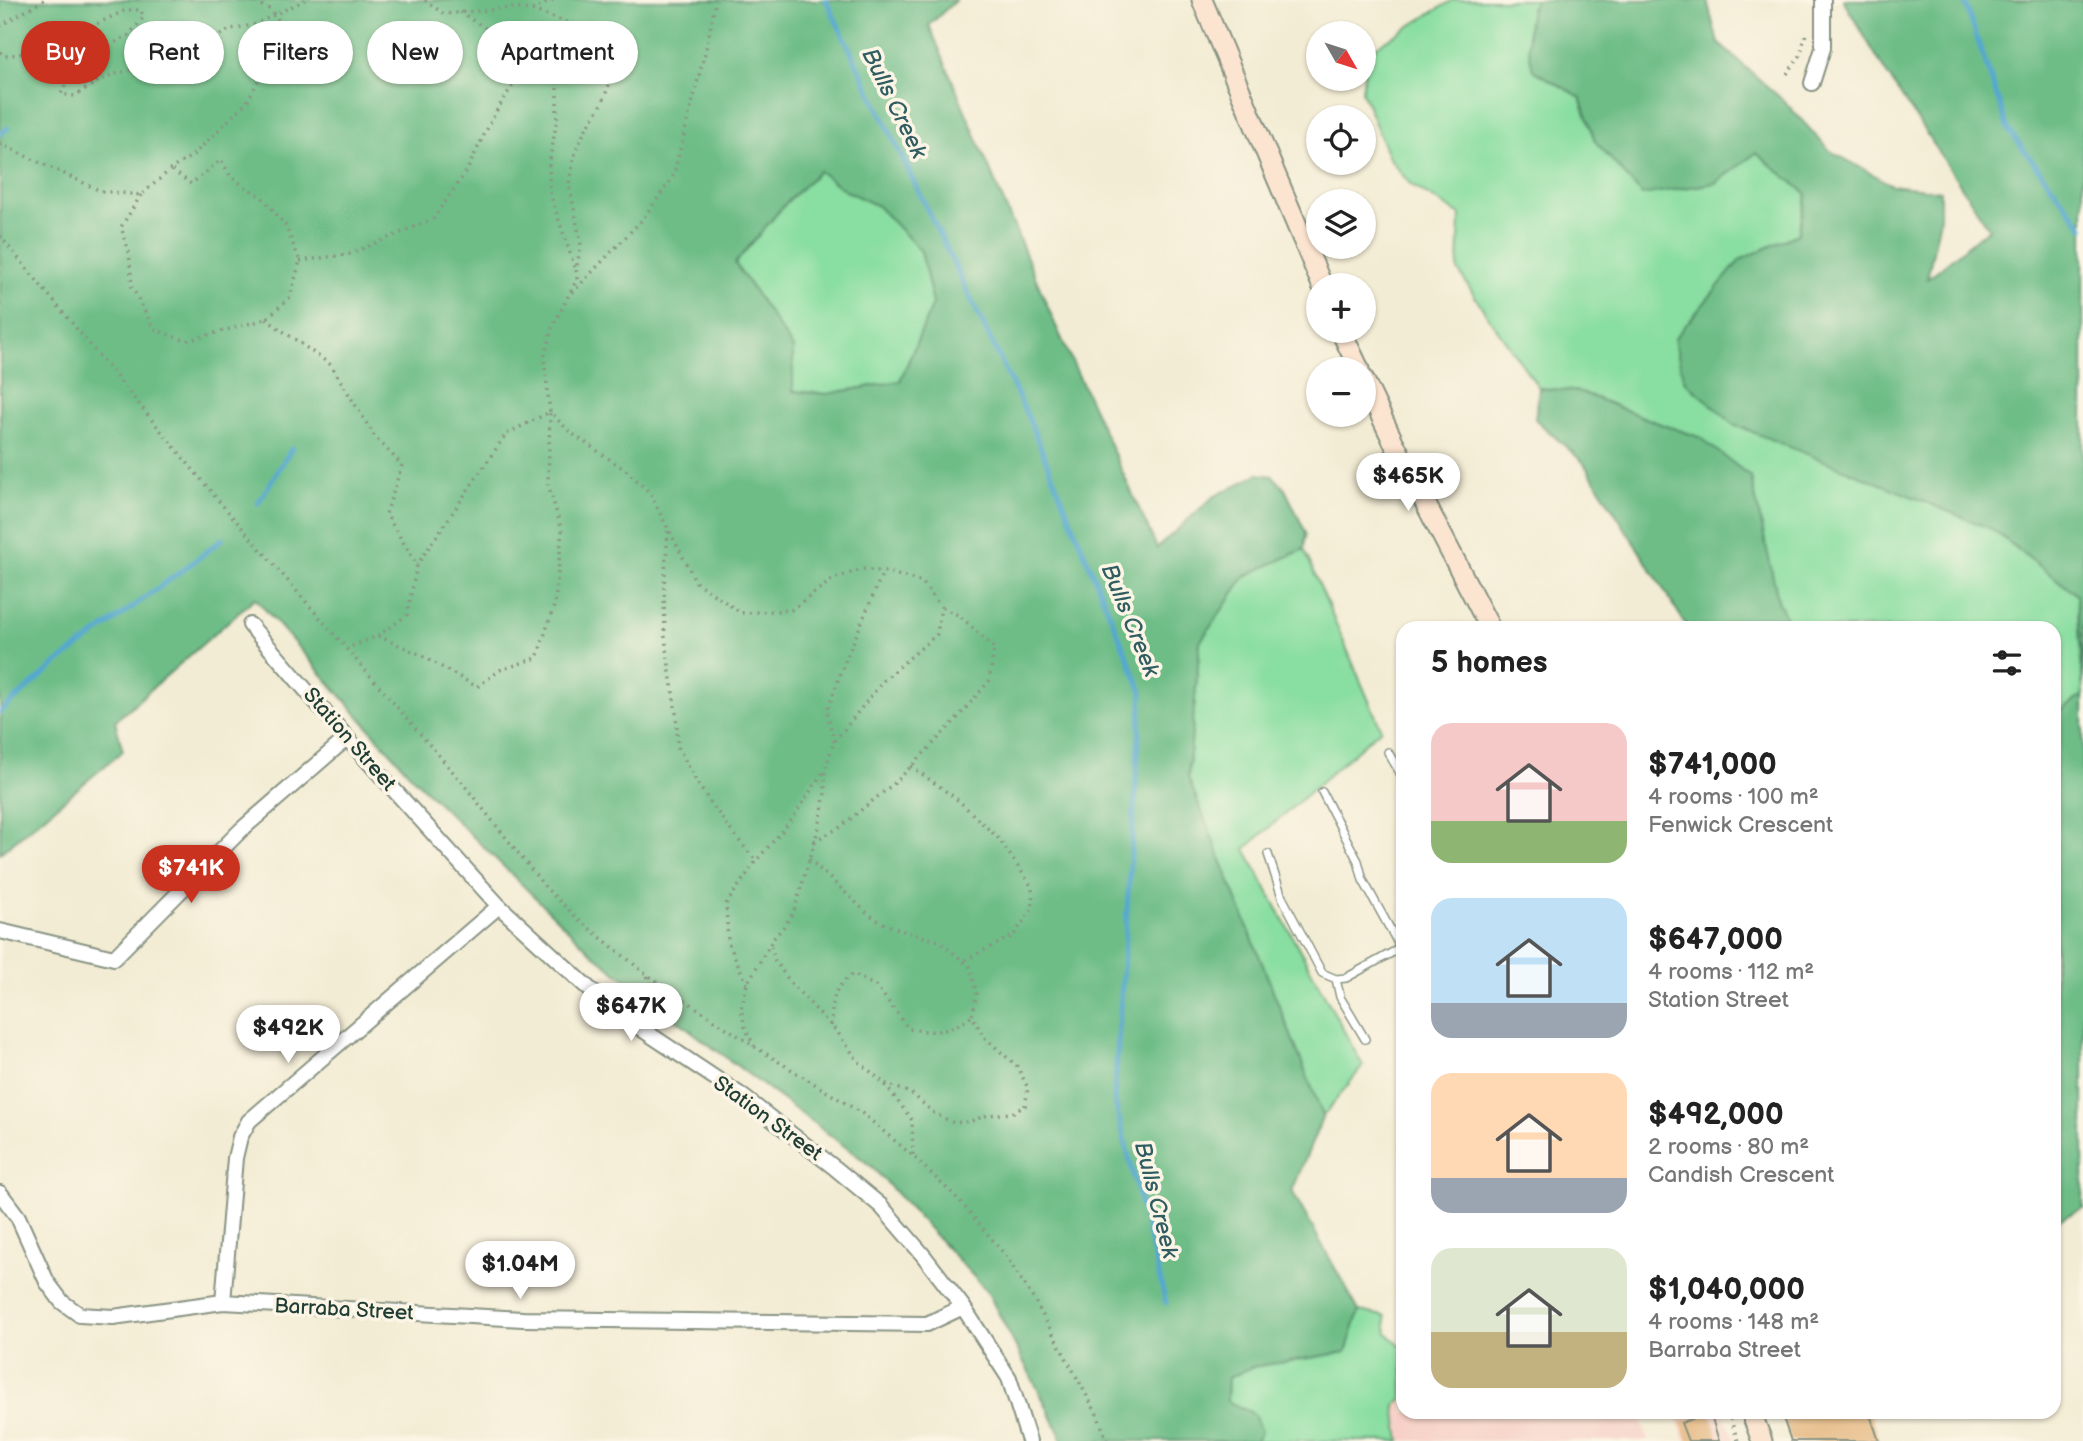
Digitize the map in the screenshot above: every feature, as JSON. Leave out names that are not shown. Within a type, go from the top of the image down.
[{"type":"main road","points":[[1202,0],[1317,273]]},
{"type":"main road","points":[[1376,405],[1486,621]]},
{"type":"main road","points":[[1754,1419],[1762,1441]]},
{"type":"street","points":[[1812,83],[1823,48],[1823,0]]},
{"type":"street","name":"Station Street","points":[[250,625],[347,738],[499,906],[610,1008],[742,1096],[881,1206],[963,1307],[1009,1378],[1029,1441]]},
{"type":"street","points":[[0,931],[114,958],[241,830],[347,738]]},
{"type":"street","points":[[223,1302],[235,1158],[240,1138],[249,1121],[499,906]]},
{"type":"street","name":"Barraba Street","points":[[0,1193],[18,1217],[47,1282],[62,1303],[80,1315],[113,1317],[223,1302],[523,1319],[927,1324],[963,1307]]},
{"type":"lane","points":[[1388,751],[1396,766]]},
{"type":"lane","points":[[1322,792],[1358,861],[1363,880],[1396,938]]},
{"type":"lane","points":[[1268,854],[1282,897],[1322,973],[1336,979],[1346,978],[1396,952]]},
{"type":"lane","points":[[1336,979],[1340,997],[1365,1039]]},
{"type":"path","points":[[0,26],[44,0]]},
{"type":"path","points":[[171,169],[191,184],[221,160],[231,177],[264,200],[285,225],[300,261],[290,297],[266,319],[186,341],[154,329],[132,287],[129,252],[121,227],[141,195],[171,169],[193,155],[247,102],[259,79],[290,36],[271,10],[251,0]]},
{"type":"path","points":[[0,52],[5,56],[39,51],[127,10],[141,10],[143,18],[129,35],[73,69],[61,94],[75,96],[112,75],[155,63],[205,43],[231,29],[253,25],[305,0]]},
{"type":"path","points":[[425,0],[444,14],[511,8],[533,10],[572,24],[591,38],[608,59],[610,82],[603,104],[575,152],[569,183],[581,245],[576,270]]},
{"type":"path","points":[[533,10],[553,0]]},
{"type":"path","points":[[571,294],[642,220],[673,177],[716,0]]},
{"type":"path","points":[[458,11],[477,24]]},
{"type":"path","points":[[1787,74],[1804,46],[1806,25]]},
{"type":"path","points":[[300,261],[350,254],[433,219],[466,172],[495,113],[514,84]]},
{"type":"path","points":[[378,636],[417,653],[477,687],[500,670],[537,658],[555,603],[562,531],[548,484],[550,412],[544,358],[552,328],[577,279],[550,194],[549,165],[557,119],[557,84]]},
{"type":"path","points":[[0,144],[101,191],[141,195]]},
{"type":"path","points":[[0,236],[218,500],[460,780],[545,888],[579,920],[646,974],[863,1114],[959,1200],[1006,1256],[1098,1416],[1107,1441]]},
{"type":"path","points":[[266,319],[331,365],[375,437],[402,465],[386,514],[417,565]]},
{"type":"path","points":[[550,412],[571,433],[627,471],[649,492],[696,582],[741,613],[790,610],[833,579],[862,569],[922,582],[941,607],[960,616],[994,648],[989,681],[955,721],[897,781],[839,828],[814,841]]},
{"type":"path","points":[[347,648],[378,636],[407,615],[417,565],[506,434],[550,412]]},
{"type":"path","points":[[668,529],[664,638],[676,713],[678,747],[699,786],[755,860]]},
{"type":"path","points":[[834,741],[827,711],[883,572]]},
{"type":"path","points":[[747,984],[728,942],[726,904],[755,860],[790,822],[825,769],[834,741],[884,680],[937,634],[941,607]]},
{"type":"path","points":[[911,766],[958,800],[999,839],[1032,887],[1033,908],[1013,936],[962,961]]},
{"type":"path","points":[[755,1046],[745,1027],[741,1009],[747,984],[770,944],[794,911],[825,793],[825,769]]},
{"type":"path","points":[[809,859],[880,922],[939,941],[970,967],[976,994],[972,1016],[985,1038],[1017,1066],[1028,1088],[1025,1106],[1012,1114],[988,1115],[954,1123],[934,1113],[911,1093],[884,1083]]},
{"type":"path","points":[[770,944],[775,961],[790,983],[838,1033],[858,1061],[884,1083],[912,1120],[913,1156]]},
{"type":"path","points":[[646,974],[665,1017],[671,1050]]},
{"type":"path","points":[[831,1027],[833,996],[843,981],[853,974],[877,987],[909,1029],[936,1033],[959,1025],[972,1016]]},
{"type":"path","points":[[1730,1419],[1738,1441]]},
{"type":"shaded area","points":[[1397,1419],[1640,1419],[1648,1441],[1400,1441]]},
{"type":"shaded area","points":[[1678,1419],[1726,1419],[1735,1441],[1686,1441]]},
{"type":"green space","points":[[0,0],[956,0],[929,25],[1055,324],[1157,548],[1213,497],[1258,474],[1273,476],[1285,489],[1306,533],[1304,549],[1245,576],[1200,642],[1188,777],[1323,1116],[1292,1191],[1359,1311],[1346,1352],[1252,1367],[1228,1378],[1227,1401],[1254,1414],[1261,1432],[1256,1441],[1063,1441],[987,1291],[871,1166],[594,955],[414,779],[255,598],[115,721],[123,751],[0,853]],"holes":[[[819,171],[846,191],[878,206],[921,251],[933,304],[900,381],[827,394],[793,391],[793,348],[735,263],[785,204]]]},
{"type":"green space","points":[[1453,0],[1536,0],[1531,8],[1533,70],[1580,97],[1595,141],[1715,183],[1756,153],[1807,194],[1798,234],[1740,260],[1733,424],[1992,529],[2077,595],[2083,695],[2061,711],[2061,621],[1788,621],[1779,604],[1766,552],[1699,437],[1581,392],[1539,388],[1458,270],[1460,215],[1410,184],[1389,158],[1376,126],[1376,105],[1368,105],[1362,91],[1376,91],[1376,47]]},
{"type":"green space","points":[[1536,0],[1707,0],[1718,43],[1785,102],[1829,150],[1892,185],[1940,191],[1940,219],[1927,279],[1989,228],[1885,71],[1843,0],[2083,0],[2083,684],[2077,595],[1992,529],[1733,424],[1684,380],[1674,339],[1740,260],[1798,234],[1807,194],[1756,153],[1715,183],[1642,195],[1595,141],[1580,97],[1533,70],[1528,25]]},
{"type":"green space","points":[[819,170],[846,191],[878,206],[921,251],[933,304],[900,381],[827,394],[793,391],[793,348],[735,263],[785,204]]},
{"type":"green space","points":[[1539,388],[1581,392],[1699,437],[1751,477],[1779,604],[1788,621],[1684,621],[1583,462],[1535,419]]},
{"type":"green space","points":[[1304,549],[1381,729],[1245,849],[1363,1066],[1323,1116],[1188,778],[1200,642],[1245,576]]},
{"type":"green space","points":[[2083,695],[2083,1208],[2061,1219],[2061,711]]},
{"type":"green space","points":[[1359,1311],[1385,1316],[1387,1333],[1396,1341],[1395,1405],[1400,1441],[1256,1441],[1261,1432],[1227,1402],[1228,1378],[1252,1367],[1346,1352]]},
{"type":"building","points":[[1692,1419],[1712,1419],[1719,1441],[1688,1441],[1681,1423]]},
{"type":"building","points":[[1783,1419],[1871,1419],[1879,1441],[1791,1441]]},
{"type":"waterway","name":"Bulls Creek","points":[[826,0],[1028,417],[1142,692],[1114,1099],[1166,1303]]},
{"type":"waterway","points":[[1964,0],[2008,129],[2083,227]]},
{"type":"waterway","points":[[0,134],[8,128]]},
{"type":"waterway","points":[[258,503],[292,448]]},
{"type":"waterway","points":[[0,712],[57,663],[222,539]]}]
